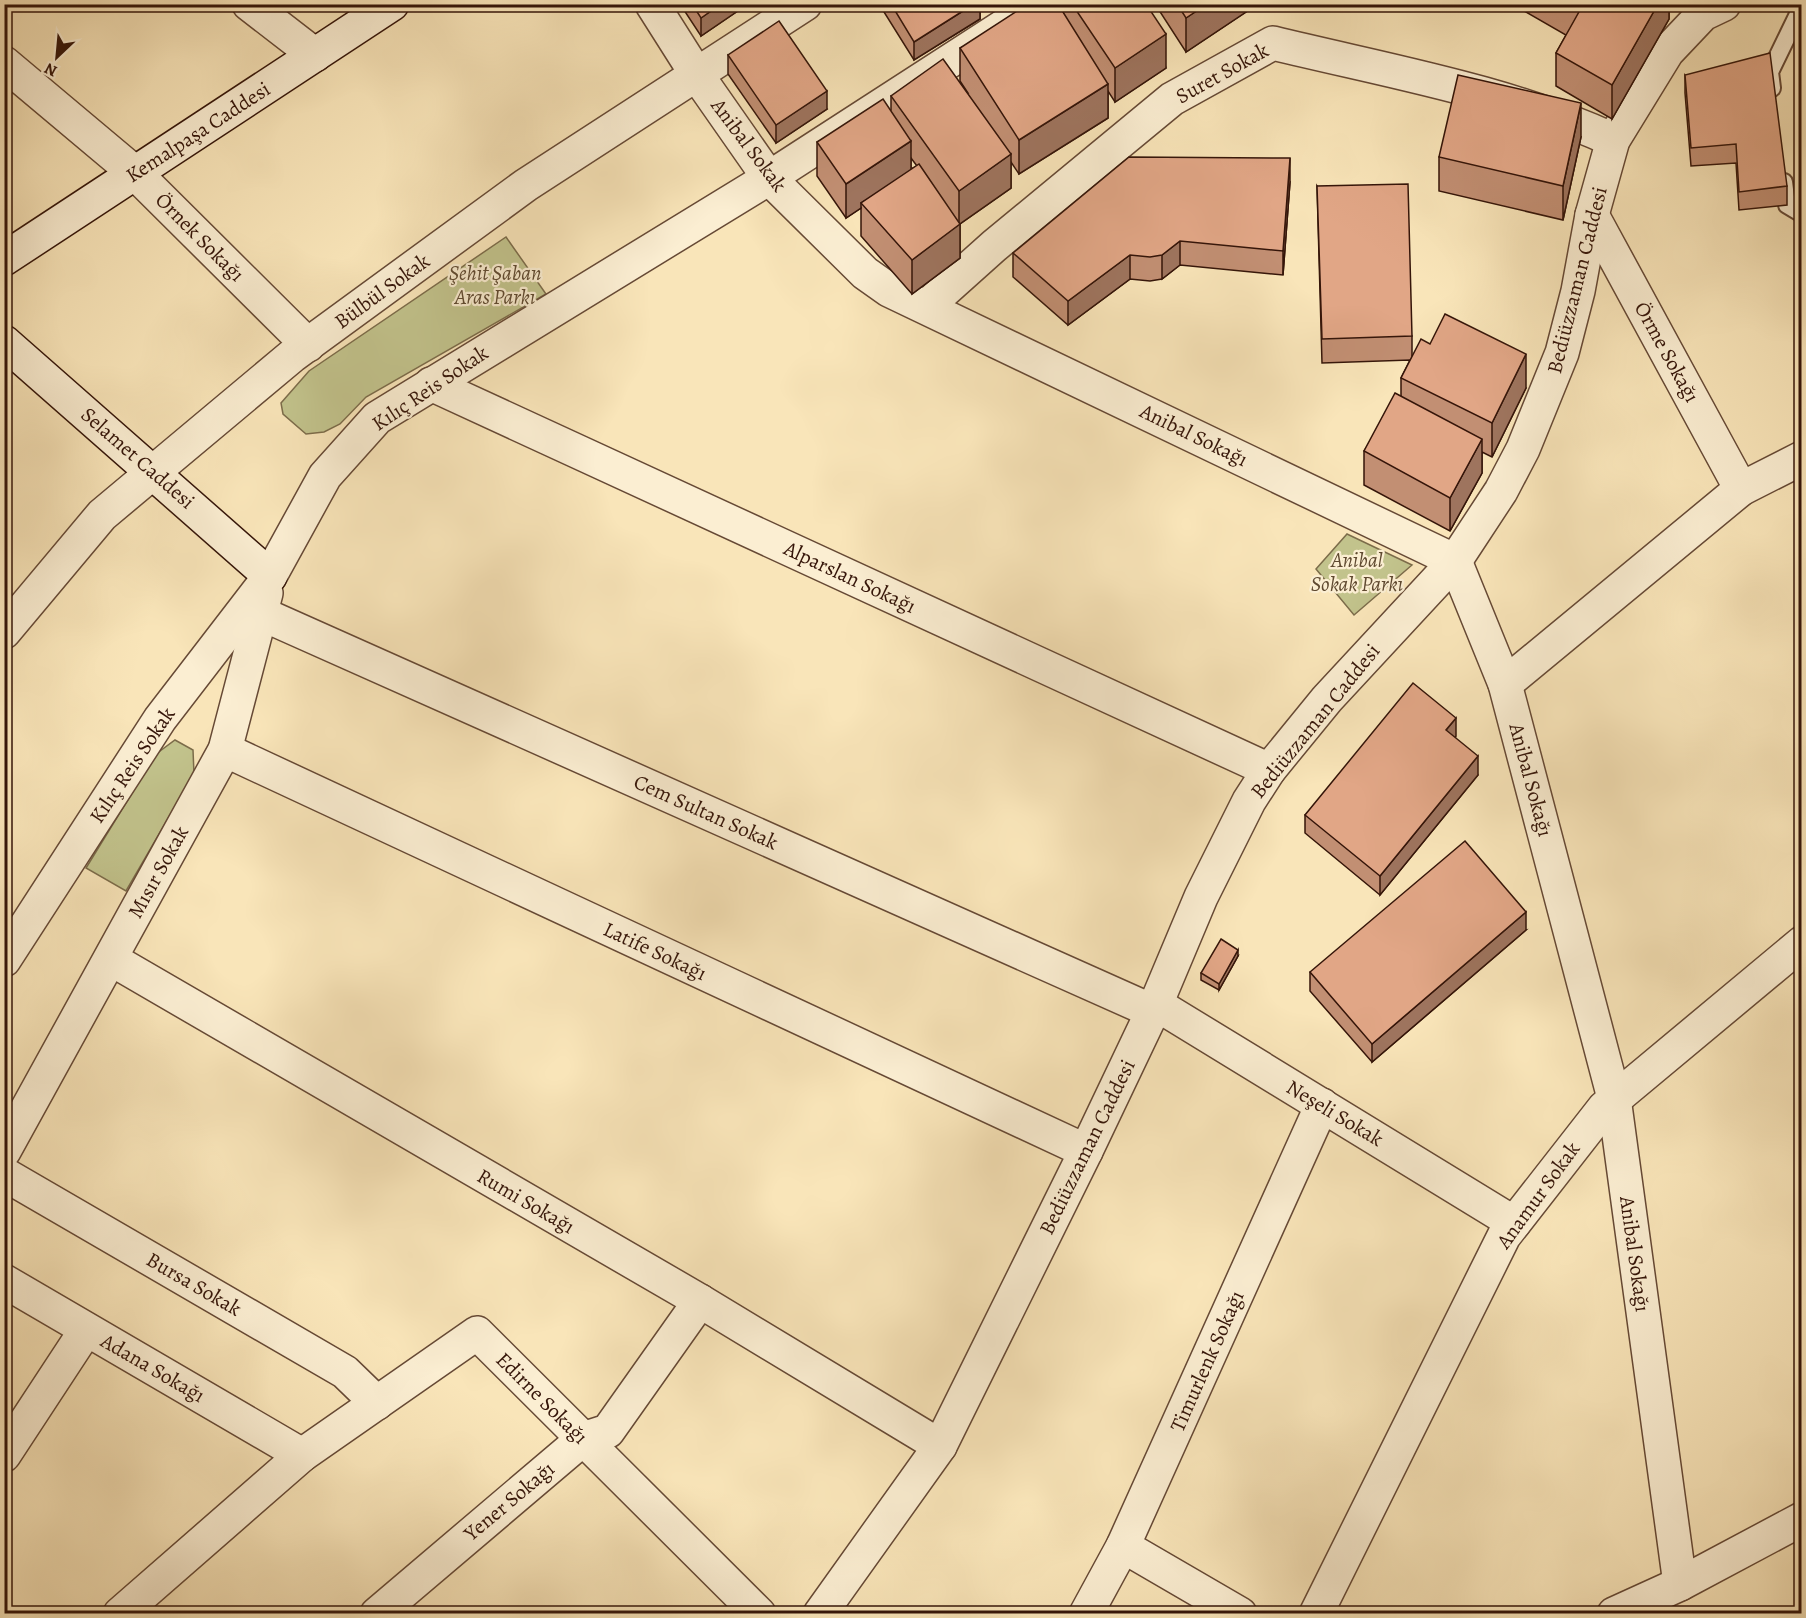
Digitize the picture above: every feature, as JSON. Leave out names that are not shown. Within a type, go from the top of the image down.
[{"type":"street","points":[[249,4],[315,55]]},
{"type":"street","name":"Kemalpaşa Caddesi","points":[[4,259],[392,4]]},
{"type":"street","name":"Anibal Sokak","points":[[652,4],[696,75],[769,178],[866,273],[889,290],[927,306]]},
{"type":"street","name":"Bülbül Sokak","points":[[4,632],[102,515],[309,345],[526,184],[805,4]]},
{"type":"street","name":"Kılıç Reis Sokak","points":[[4,960],[160,719],[270,576],[325,476],[377,418],[769,178],[1038,4]]},
{"type":"street","name":"Bediüzzaman Caddesi","points":[[820,1614],[940,1446],[1086,1151],[1154,1007],[1223,849],[1269,770],[1361,660],[1455,561],[1501,491],[1545,400],[1562,353],[1578,291],[1592,215],[1613,140],[1667,52],[1704,8]]},
{"type":"street","name":"Suret Sokak","points":[[927,306],[994,246],[1172,99],[1273,43],[1526,105],[1570,120],[1613,140]]},
{"type":"street","name":"Örnek Sokağı","points":[[4,63],[135,173],[309,345]]},
{"type":"street","name":"Örme Sokağı","points":[[1592,215],[1741,489]]},
{"type":"street","name":"Anibal Sokağı","points":[[927,306],[1455,561],[1505,684],[1614,1098],[1680,1584]]},
{"type":"street","name":"Selamet Caddesi","points":[[4,342],[155,472],[270,576]]},
{"type":"street","name":"Alparslan Sokağı","points":[[431,384],[1269,770]]},
{"type":"street","points":[[1505,684],[1741,489],[1802,458]]},
{"type":"street","name":"Mısır Sokak","points":[[4,1151],[225,750],[270,576]]},
{"type":"street","name":"Cem Sultan Sokak","points":[[260,613],[1154,1007]]},
{"type":"street","name":"Latife Sokağı","points":[[225,750],[1086,1151]]},
{"type":"street","name":"Anamur Sokak","points":[[1316,1614],[1504,1236],[1614,1098],[1802,943]]},
{"type":"street","name":"Rumi Sokağı","points":[[111,959],[700,1301],[940,1446]]},
{"type":"street","name":"Neşeli Sokak","points":[[1154,1007],[1322,1105],[1514,1223]]},
{"type":"street","name":"Timurlenk Sokağı","points":[[1086,1614],[1123,1546],[1322,1105]]},
{"type":"street","name":"Bursa Sokak","points":[[4,1174],[345,1372],[377,1403]]},
{"type":"street","name":"Adana Sokağı","points":[[4,1281],[302,1455]]},
{"type":"street","name":"Yener Sokağı","points":[[377,1614],[583,1439],[608,1431],[700,1301]]},
{"type":"street","points":[[4,1455],[86,1330]]},
{"type":"street","name":"Edirne Sokağı","points":[[120,1614],[302,1455],[477,1333],[759,1614]]},
{"type":"street","points":[[1614,1614],[1680,1584],[1802,1519]]},
{"type":"street","points":[[1123,1546],[1239,1614]]},
{"type":"lane","points":[[1774,105],[1770,72],[1802,6]]},
{"type":"lane","points":[[1781,160],[1787,205],[1802,213]]},
{"type":"green space","name":"Şehit Şaban Aras Parkı","points":[[506,237],[546,294],[366,397],[340,424],[324,432],[306,434],[283,414],[281,403],[309,371]]},
{"type":"green space","name":"Anibal Sokak Parkı","points":[[1347,534],[1412,565],[1354,615],[1316,569]]},
{"type":"green space","points":[[175,740],[193,750],[194,774],[126,891],[86,868],[156,754]]},
{"type":"building","points":[[692,4],[721,4],[701,18]]},
{"type":"building","points":[[891,4],[974,4],[914,42]]},
{"type":"building","points":[[1028,4],[1058,4],[1108,84],[1019,140],[960,48]]},
{"type":"building","points":[[1072,4],[1146,4],[1166,34],[1115,68]]},
{"type":"building","points":[[1177,4],[1207,4],[1186,18]]},
{"type":"building","points":[[1571,4],[1658,4],[1612,85],[1556,53],[1580,10]]},
{"type":"building","points":[[779,21],[827,91],[776,125],[728,55]]},
{"type":"building","points":[[1770,53],[1787,186],[1739,192],[1736,144],[1691,148],[1685,75]]},
{"type":"building","points":[[943,59],[1011,154],[959,191],[891,96]]},
{"type":"building","points":[[1458,75],[1581,103],[1563,186],[1439,157]]},
{"type":"building","points":[[883,99],[911,141],[846,184],[817,142]]},
{"type":"building","points":[[1129,157],[1290,158],[1283,251],[1180,241],[1162,255],[1150,257],[1130,255],[1068,301],[1013,253]]},
{"type":"building","points":[[919,164],[960,224],[912,260],[861,203]]},
{"type":"building","points":[[1408,184],[1412,336],[1322,339],[1317,186]]},
{"type":"building","points":[[1445,314],[1526,354],[1492,423],[1401,378],[1421,339],[1430,344]]},
{"type":"building","points":[[1395,393],[1482,439],[1450,498],[1364,451]]},
{"type":"building","points":[[1413,683],[1456,718],[1446,730],[1478,756],[1380,876],[1305,815]]},
{"type":"building","points":[[1465,841],[1526,912],[1372,1044],[1310,972]]},
{"type":"building","points":[[1221,939],[1238,950],[1219,984],[1201,973]]}]
